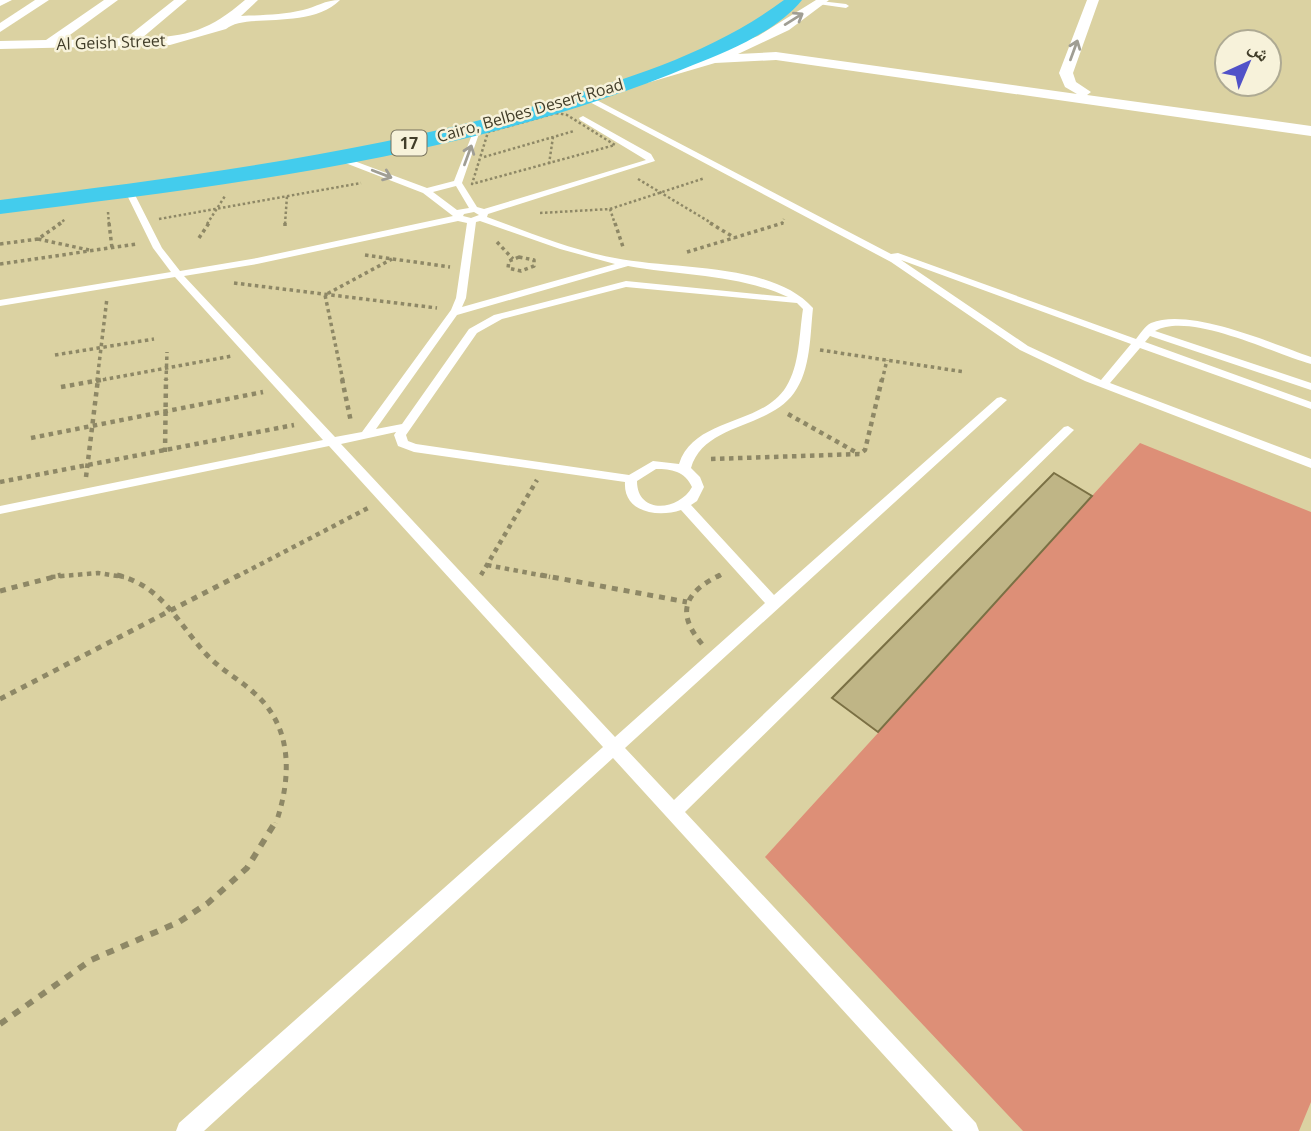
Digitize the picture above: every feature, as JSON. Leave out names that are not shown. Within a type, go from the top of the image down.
[{"type":"highway","name":"Cairo, Belbes Desert Road","points":[[0,194],[296,155],[493,112],[641,66],[711,36],[772,0]]},
{"type":"highway","name":"Cairo, Belbes Desert Road","points":[[0,207],[239,175],[479,127],[617,87],[733,40],[793,0]]},
{"type":"street","points":[[0,4],[6,0]]},
{"type":"street","points":[[0,28],[43,0]]},
{"type":"street","points":[[49,44],[112,0]]},
{"type":"street","points":[[128,43],[181,0]]},
{"type":"street","name":"Al Geish Street","points":[[0,45],[128,43],[191,36],[232,19],[252,0]]},
{"type":"street","points":[[232,19],[311,12],[334,0]]},
{"type":"street","points":[[1068,81],[1066,73],[1093,0]]},
{"type":"street","points":[[617,87],[716,59],[764,37],[822,2]]},
{"type":"street","points":[[764,37],[780,47],[1040,82],[1229,116]]},
{"type":"street","points":[[765,56],[768,51],[780,47]]},
{"type":"street","points":[[716,59],[765,56],[1229,116],[1311,131]]},
{"type":"street","points":[[1040,82],[1068,81],[1084,92]]},
{"type":"street","points":[[1263,121],[1311,124]]},
{"type":"lane","points":[[822,2],[846,6]]},
{"type":"lane","points":[[587,97],[874,249],[934,285],[1002,335],[1049,361],[1311,464]]},
{"type":"lane","points":[[0,303],[178,275],[457,216],[477,215],[647,164],[651,159],[591,126],[583,118]]},
{"type":"lane","points":[[458,183],[479,127]]},
{"type":"lane","points":[[338,157],[426,191],[457,216]]},
{"type":"lane","points":[[426,191],[458,183]]},
{"type":"lane","points":[[458,183],[477,215],[627,264],[763,282],[790,292],[808,307],[794,385],[775,407],[701,441],[684,464]]},
{"type":"lane","points":[[130,191],[158,248],[178,275],[968,1131]]},
{"type":"lane","points":[[360,436],[455,312],[477,215]]},
{"type":"lane","points":[[874,249],[934,268],[1311,406]]},
{"type":"lane","points":[[455,312],[627,264]]},
{"type":"lane","points":[[684,464],[653,465],[631,479],[414,448],[400,439],[404,427],[473,331],[498,317],[625,284],[803,301]]},
{"type":"lane","points":[[1103,384],[1153,326],[1161,324],[1192,324],[1311,360]]},
{"type":"lane","points":[[1148,332],[1311,387]]},
{"type":"lane","points":[[187,1131],[1000,400]]},
{"type":"lane","points":[[0,510],[404,427]]},
{"type":"lane","points":[[673,812],[1068,430]]},
{"type":"lane","points":[[631,479],[630,493],[642,505],[663,510],[684,506],[691,501],[698,487],[684,464]]},
{"type":"lane","points":[[684,506],[774,604]]},
{"type":"path","points":[[559,113],[591,126],[615,145],[473,185],[490,131],[559,113]]},
{"type":"path","points":[[466,163],[591,126]]},
{"type":"path","points":[[548,165],[553,137]]},
{"type":"path","points":[[625,171],[736,238]]},
{"type":"path","points":[[537,213],[610,209],[709,177],[698,171]]},
{"type":"path","points":[[199,238],[239,175]]},
{"type":"path","points":[[145,222],[392,178]]},
{"type":"path","points":[[105,194],[112,248]]},
{"type":"path","points":[[285,226],[287,196]]},
{"type":"path","points":[[610,209],[627,264]]},
{"type":"path","points":[[38,239],[70,217]]},
{"type":"path","points":[[683,254],[782,225],[786,222],[783,218]]},
{"type":"path","points":[[0,244],[38,239],[93,251]]},
{"type":"path","points":[[0,264],[135,245],[141,242],[140,239]]},
{"type":"path","points":[[353,254],[465,268]]},
{"type":"path","points":[[519,257],[530,258],[535,263],[526,271],[508,268],[507,263],[519,257]]},
{"type":"path","points":[[325,295],[392,259]]},
{"type":"path","points":[[232,282],[455,312]]},
{"type":"path","points":[[85,493],[109,287]]},
{"type":"path","points":[[325,295],[360,436]]},
{"type":"path","points":[[55,355],[154,339]]},
{"type":"path","points":[[802,348],[965,372]]},
{"type":"path","points":[[164,476],[167,352]]},
{"type":"path","points":[[61,387],[250,353]]},
{"type":"path","points":[[684,464],[860,454],[865,450],[887,360]]},
{"type":"path","points":[[31,438],[283,389]]},
{"type":"path","points":[[775,407],[860,454]]},
{"type":"path","points":[[0,482],[313,421]]},
{"type":"path","points":[[471,593],[544,467]]},
{"type":"path","points":[[0,699],[384,499]]},
{"type":"path","points":[[487,565],[687,602]]},
{"type":"path","points":[[718,654],[692,633],[685,615],[687,602],[695,587],[741,566]]},
{"type":"path","points":[[0,591],[41,579],[107,574],[144,583],[156,590],[173,609],[208,656],[262,699],[281,729],[287,754],[287,781],[277,820],[252,861],[214,898],[165,929],[135,938],[79,967],[0,1024]]},
{"type":"shaded area","points":[[1140,443],[1311,512],[1311,1102],[1299,1131],[1023,1131],[765,857],[878,733],[832,698],[1054,473],[1092,496]]},
{"type":"building","points":[[1054,473],[1092,496],[878,732],[832,698]]}]
